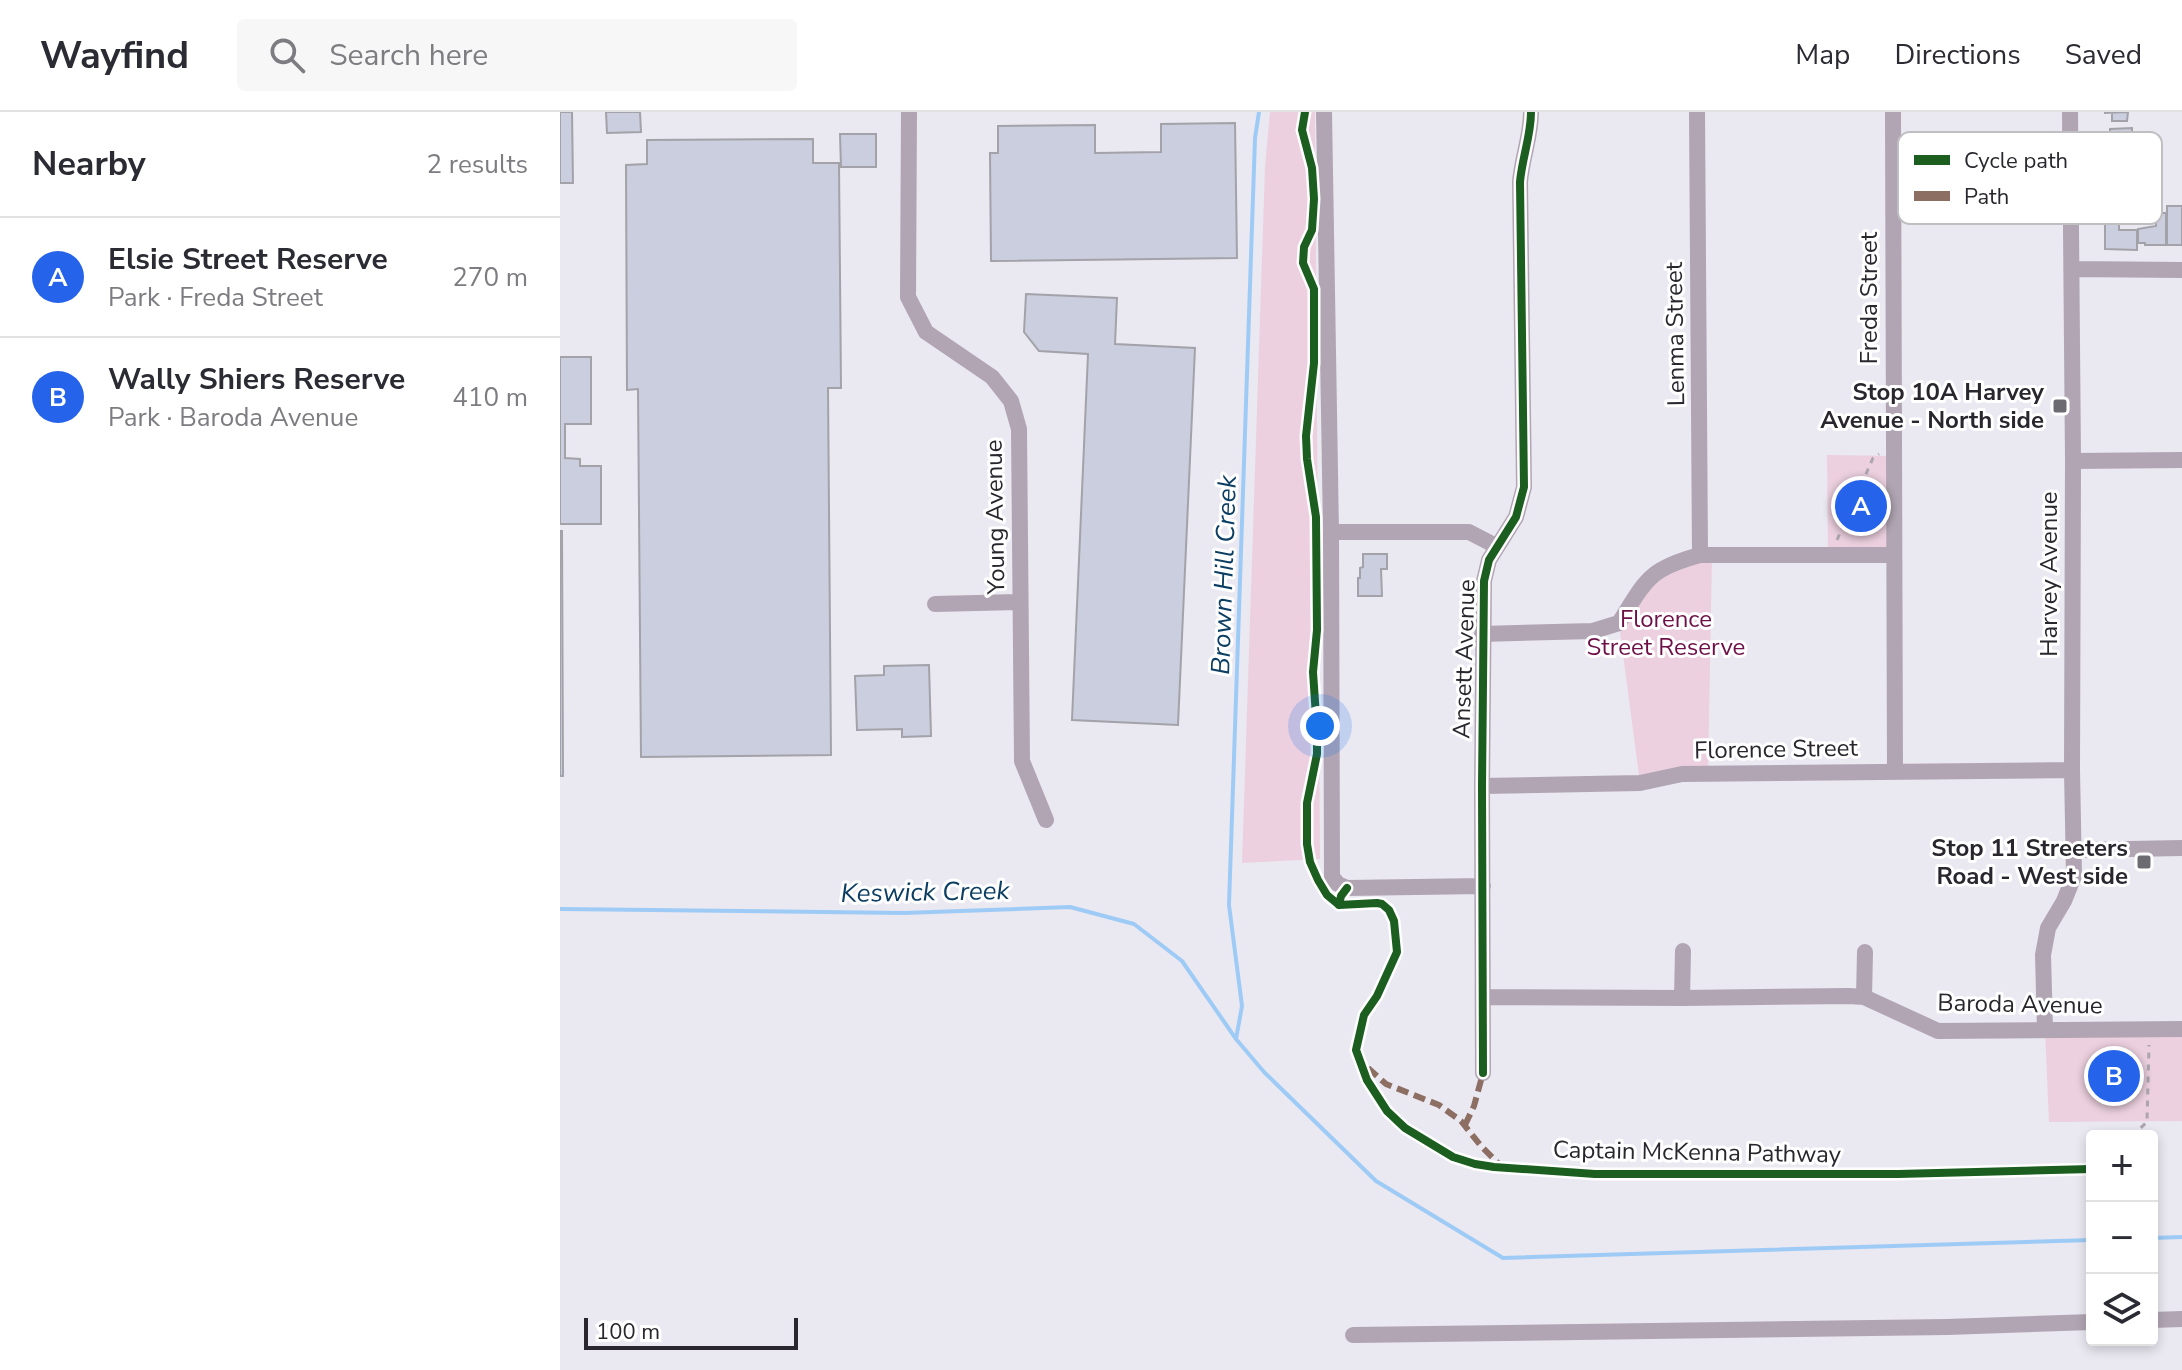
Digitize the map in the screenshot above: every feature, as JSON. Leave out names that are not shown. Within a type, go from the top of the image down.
[{"type":"street","name":"Young Avenue","points":[[909,112],[908,297],[926,332],[992,377],[1011,401],[1019,429],[1022,761],[1046,820]]},
{"type":"street","points":[[1324,112],[1331,532],[1332,877],[1347,888],[1483,886]]},
{"type":"street","name":"Ansett Avenue","points":[[1483,1073],[1484,581],[1496,546],[1516,517],[1524,487],[1520,182],[1531,112]]},
{"type":"street","name":"Lenma Street","points":[[1697,112],[1700,555]]},
{"type":"street","name":"Freda Street","points":[[1893,112],[1895,771]]},
{"type":"street","name":"Harvey Avenue","points":[[2070,112],[2070,132]]},
{"type":"street","name":"Harvey Avenue","points":[[2045,1030],[2043,955],[2048,928],[2074,876],[2075,850],[2072,770],[2071,224]]},
{"type":"street","points":[[2072,269],[2182,270]]},
{"type":"street","points":[[2073,461],[2182,460]]},
{"type":"street","points":[[1331,532],[1469,532],[1496,546]]},
{"type":"street","points":[[1482,634],[1593,631],[1619,623],[1645,581],[1671,563],[1700,555],[1894,555]]},
{"type":"street","points":[[935,604],[1020,602]]},
{"type":"street","name":"Florence Street","points":[[1482,786],[1640,783],[1682,774],[2072,770]]},
{"type":"street","points":[[2075,850],[2182,848]]},
{"type":"street","points":[[1682,998],[1683,951]]},
{"type":"street","points":[[1864,997],[1865,952]]},
{"type":"street","name":"Baroda Avenue","points":[[1483,997],[1849,996],[1864,997],[1938,1031],[2182,1029]]},
{"type":"street","points":[[2158,1320],[2182,1319]]},
{"type":"street","points":[[1353,1335],[2086,1322]]},
{"type":"path","points":[[1837,540],[1873,458],[1879,453]]},
{"type":"path","points":[[2138,1130],[2147,1122],[2150,1029]]},
{"type":"green space","points":[[1270,112],[1315,112],[1320,859],[1242,863],[1265,167]]},
{"type":"green space","points":[[1827,455],[1894,456],[1894,555],[1828,555]]},
{"type":"green space","name":"Florence Street Reserve","points":[[1712,555],[1708,774],[1640,783],[1619,624],[1645,581]]},
{"type":"green space","points":[[2182,1029],[2182,1121],[2049,1122],[2045,1030]]},
{"type":"building","points":[[560,112],[572,112],[573,183],[560,183]]},
{"type":"building","points":[[606,112],[640,112],[641,132],[607,133]]},
{"type":"building","points":[[2128,112],[2127,121],[2112,121],[2112,113],[2104,113]]},
{"type":"building","points":[[1235,123],[1237,258],[991,261],[990,153],[998,153],[998,126],[1095,125],[1095,153],[1161,152],[1161,124]]},
{"type":"building","points":[[2132,128],[2132,132],[2110,132],[2110,129]]},
{"type":"building","points":[[840,134],[876,134],[876,167],[841,167]]},
{"type":"building","points":[[813,139],[813,163],[839,163],[841,388],[828,388],[831,755],[641,757],[638,389],[627,390],[626,165],[647,164],[647,140]]},
{"type":"building","points":[[2167,206],[2182,206],[2182,245],[2167,245]]},
{"type":"building","points":[[2162,213],[2166,213],[2166,245],[2138,243],[2138,229],[2162,224]]},
{"type":"building","points":[[2105,224],[2119,224],[2119,230],[2137,230],[2137,250],[2105,249]]},
{"type":"building","points":[[1026,294],[1117,298],[1115,344],[1195,348],[1178,725],[1072,720],[1088,354],[1039,351],[1024,332]]},
{"type":"building","points":[[560,357],[591,357],[591,424],[565,424],[565,458],[580,459],[580,466],[601,466],[601,524],[560,524]]},
{"type":"building","points":[[562,531],[563,776],[560,776]]},
{"type":"building","points":[[1363,554],[1387,554],[1387,569],[1381,569],[1382,596],[1358,596]]},
{"type":"building","points":[[929,665],[931,736],[902,737],[902,729],[857,730],[855,676],[884,675],[884,666]]},
{"type":"waterway","name":"Brown Hill Creek","points":[[1236,1039],[1242,1006],[1229,905],[1255,138],[1259,112]]},
{"type":"waterway","name":"Keswick Creek","points":[[560,909],[904,913],[1070,907],[1134,924],[1182,961],[1236,1039],[1264,1072],[1376,1181],[1503,1258],[2086,1240]]},
{"type":"waterway","points":[[2158,1238],[2182,1237]]},
{"type":"marked path","points":[[1368,1068],[1386,1084],[1439,1105],[1461,1121],[1503,1168]]},
{"type":"marked path","points":[[1465,1125],[1483,1073]]},
{"type":"cycle path","points":[[1305,112],[1302,130],[1312,168],[1314,199],[1312,230],[1304,247],[1303,263],[1314,289],[1314,363],[1306,436],[1316,517],[1317,630],[1313,672],[1317,754],[1307,803],[1307,844],[1318,880],[1327,895],[1339,905]]},
{"type":"cycle path","points":[[1483,1073],[1484,581],[1489,560],[1516,517],[1524,487],[1520,182],[1531,112]]},
{"type":"cycle path","name":"Captain McKenna Pathway","points":[[1347,888],[1339,905],[1382,904],[1394,921],[1397,952],[1377,996],[1364,1015],[1356,1050],[1367,1080],[1387,1111],[1405,1128],[1453,1157],[1494,1167],[1595,1174],[1898,1174],[2086,1169]]},
{"type":"place","name":"Stop 10A Harvey Avenue - North side","points":[[2060,406]]},
{"type":"place","name":"Elsie Street Reserve","points":[[1861,506]]},
{"type":"place","name":"Stop 11 Streeters Road - West side","points":[[2144,862]]},
{"type":"place","name":"Wally Shiers Reserve","points":[[2114,1076]]}]
